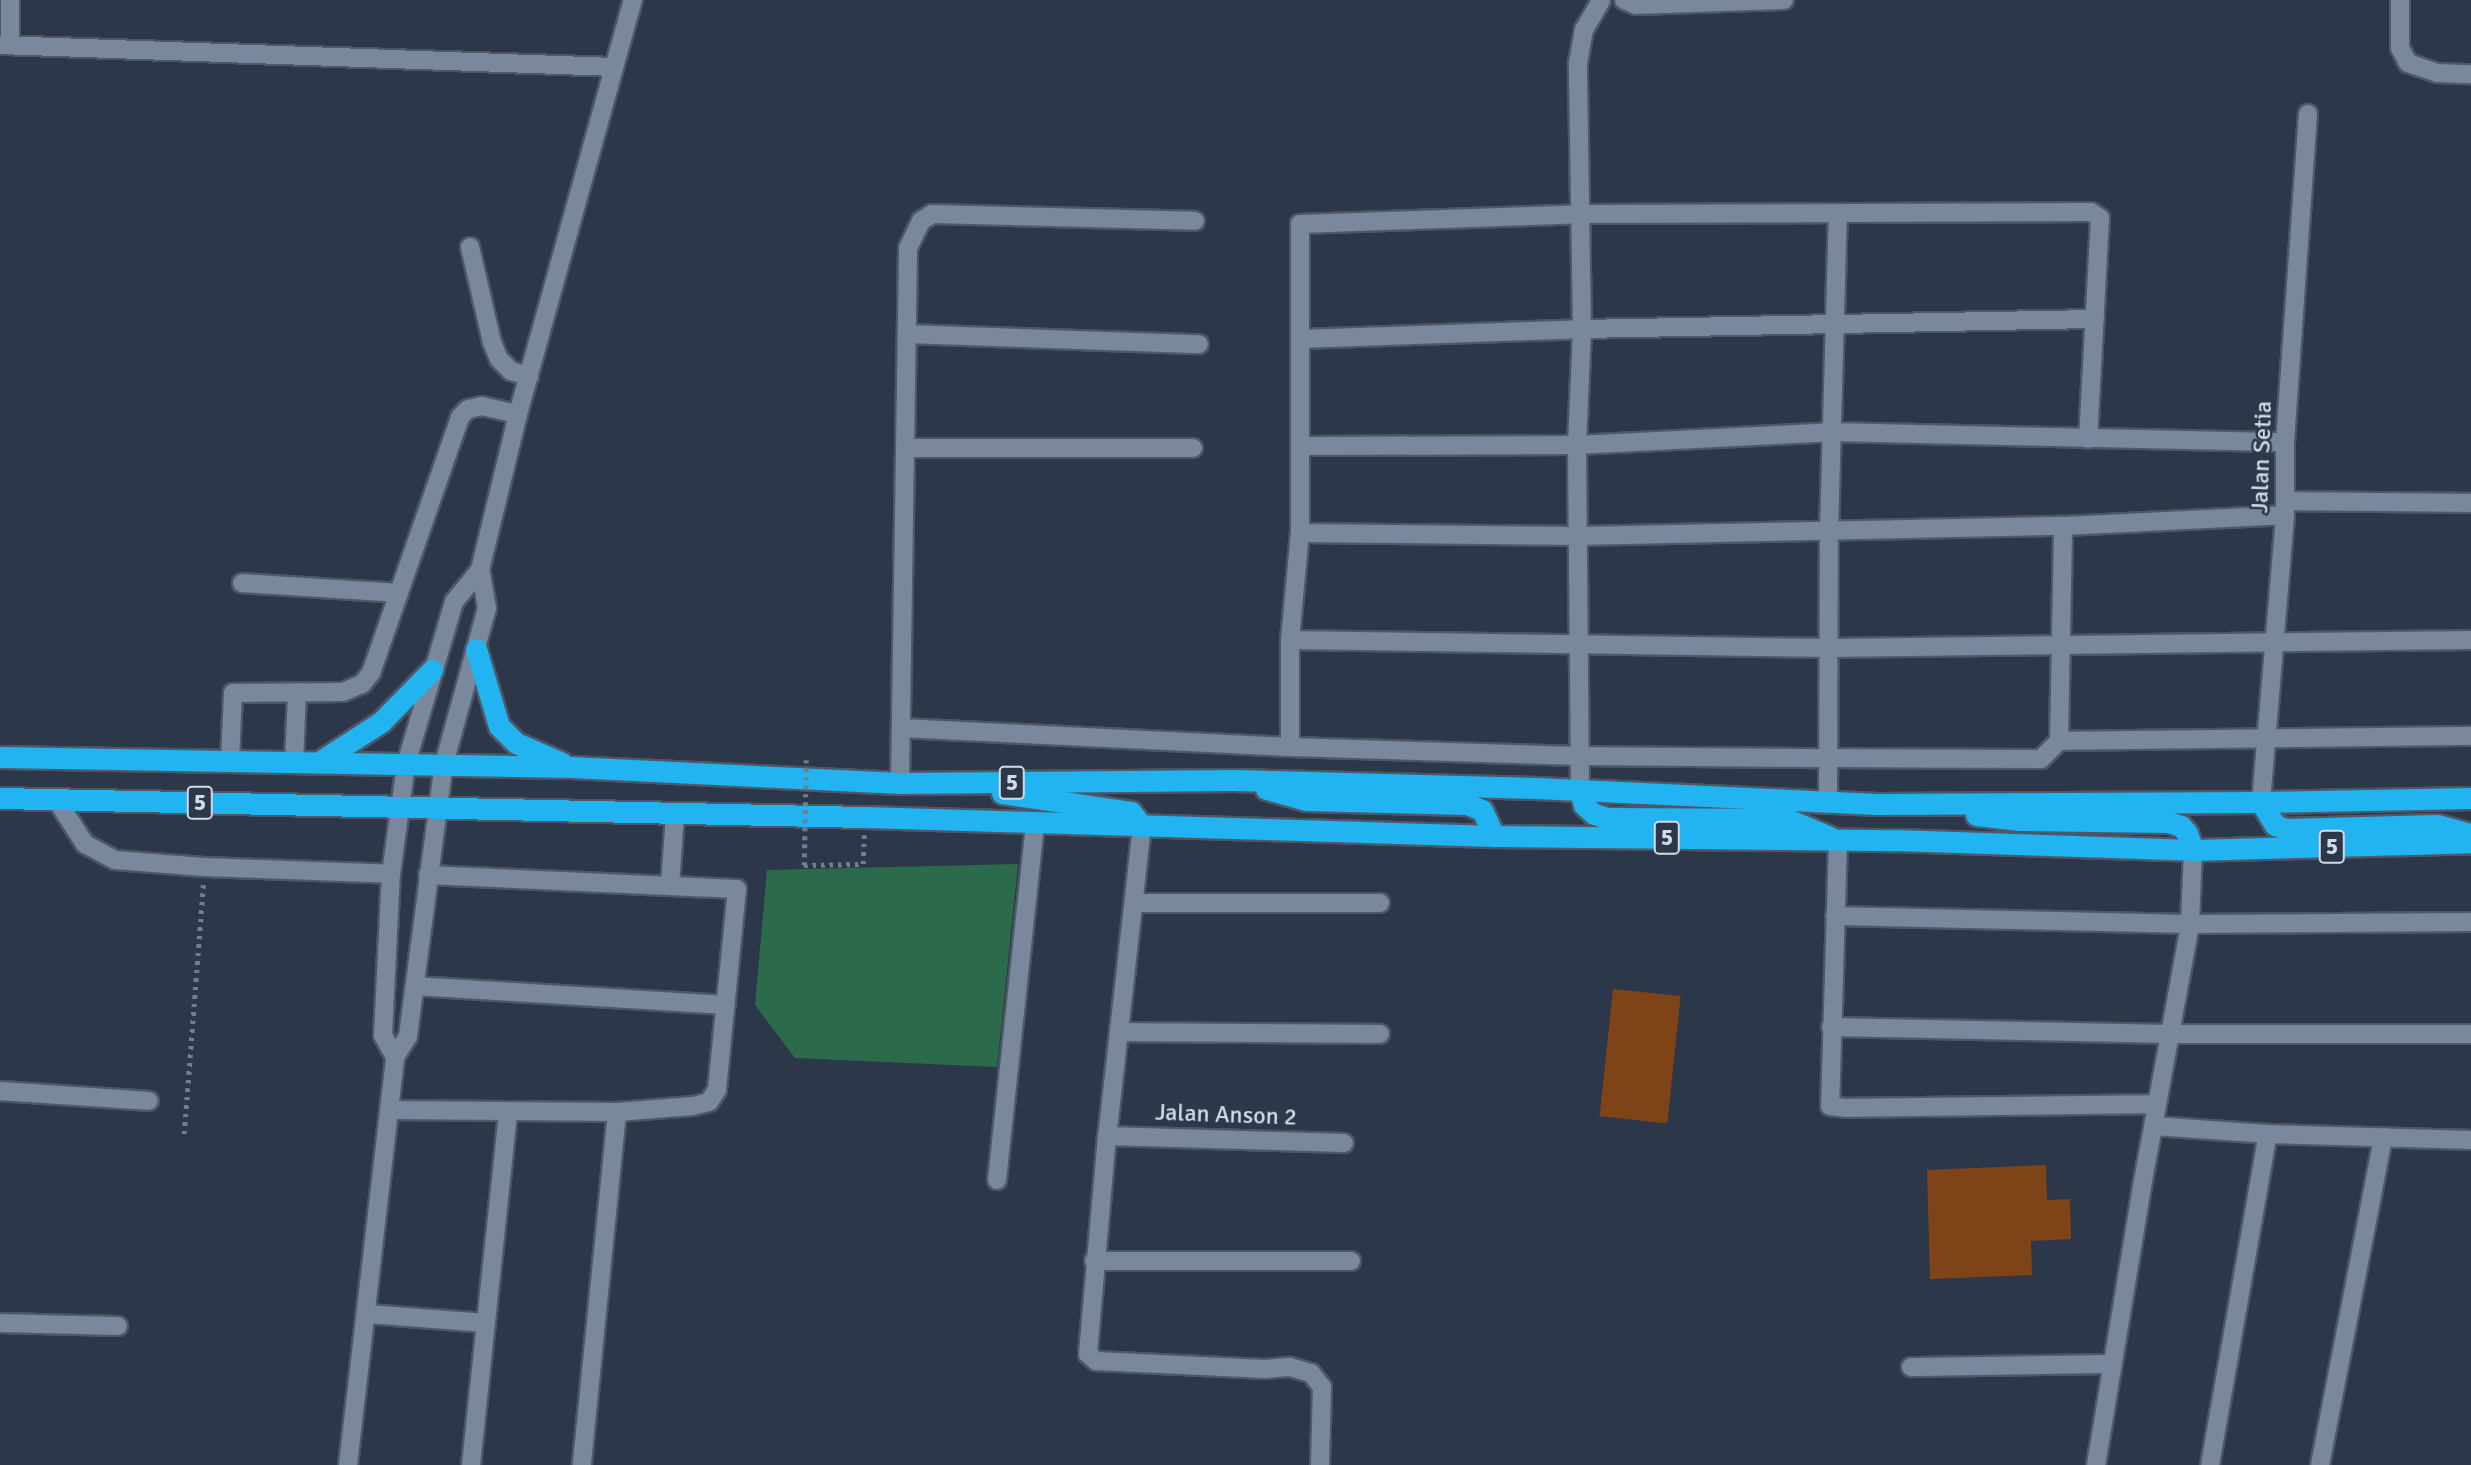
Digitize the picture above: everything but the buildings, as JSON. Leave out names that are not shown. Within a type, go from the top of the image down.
[{"type":"highway","points":[[476,649],[499,726],[516,743],[570,767]]},
{"type":"highway","points":[[320,762],[381,722],[432,670]]},
{"type":"highway","name":"5","points":[[0,757],[570,767],[900,783],[1234,780],[1877,804],[2471,798]]},
{"type":"highway","points":[[1234,780],[1306,800],[1467,804],[1482,810],[1494,836]]},
{"type":"highway","points":[[944,783],[1110,808],[1131,813],[1142,826]]},
{"type":"highway","points":[[1580,791],[1584,805],[1594,814],[1607,818],[1787,818],[1838,840]]},
{"type":"highway","name":"5","points":[[0,798],[865,817],[1494,836],[1838,840],[2193,850],[2471,842]]},
{"type":"highway","points":[[2261,802],[2275,825],[2286,829],[2437,825],[2471,834]]},
{"type":"highway","points":[[1877,804],[2020,820],[2168,822],[2181,826],[2187,833],[2193,850]]},
{"type":"street","points":[[0,1],[10,0],[5,45],[614,67]]},
{"type":"street","points":[[348,1465],[368,1314],[395,1057],[408,1036],[436,808],[444,764],[486,608],[480,570],[518,414],[633,0]]},
{"type":"street","points":[[1580,791],[1577,445],[1582,329],[1578,63],[1584,30],[1601,0]]},
{"type":"street","points":[[1624,0],[1636,5],[1784,0]]},
{"type":"street","points":[[2399,0],[2400,48],[2408,63],[2437,73],[2471,74]]},
{"type":"street","name":"Jalan Setia","points":[[2261,802],[2276,643],[2285,508],[2285,442],[2308,114]]},
{"type":"street","points":[[1290,747],[1290,640],[1300,533],[1300,224],[1580,215],[2061,211],[2094,213],[2100,218],[2088,439]]},
{"type":"street","points":[[900,783],[908,248],[921,221],[932,214],[1195,221]]},
{"type":"street","points":[[1828,803],[1829,531],[1838,214]]},
{"type":"street","points":[[470,247],[492,342],[499,359],[511,370],[529,376]]},
{"type":"street","points":[[1300,339],[1582,329],[2095,319]]},
{"type":"street","points":[[907,334],[1199,344]]},
{"type":"street","points":[[230,761],[233,693],[343,692],[362,684],[371,673],[460,417],[468,409],[482,406],[518,414]]},
{"type":"street","points":[[1300,446],[1577,445],[1831,432],[2285,442]]},
{"type":"street","points":[[906,448],[1193,448]]},
{"type":"street","points":[[1300,533],[1577,536],[2063,526],[2285,508],[2471,503]]},
{"type":"street","points":[[2059,741],[2063,526]]},
{"type":"street","points":[[395,1057],[383,1035],[391,874],[406,764],[454,602],[480,570]]},
{"type":"street","points":[[242,583],[399,593]]},
{"type":"street","points":[[1290,640],[1830,648],[2471,640]]},
{"type":"street","points":[[294,762],[296,692]]},
{"type":"street","points":[[901,728],[1290,747],[1578,756],[1829,758],[2041,759],[2059,741],[2471,736]]},
{"type":"street","points":[[56,799],[85,844],[115,860],[204,867],[391,874]]},
{"type":"street","points":[[670,886],[675,814]]},
{"type":"street","points":[[997,1180],[1035,822]]},
{"type":"street","points":[[1142,826],[1086,1346],[1090,1356],[1096,1361],[1265,1369],[1290,1367],[1311,1373],[1322,1387],[1320,1465]]},
{"type":"street","points":[[1838,840],[1828,1101],[1833,1107],[2157,1104]]},
{"type":"street","points":[[2095,1465],[2190,924],[2193,850]]},
{"type":"street","points":[[390,1110],[617,1112],[709,1102],[717,1090],[737,889],[428,875]]},
{"type":"street","points":[[1135,903],[1380,903]]},
{"type":"street","points":[[1835,916],[2190,924],[2471,922]]},
{"type":"street","points":[[415,986],[725,1004]]},
{"type":"street","points":[[1831,1027],[2170,1034],[2471,1034]]},
{"type":"street","points":[[1119,1032],[1380,1034]]},
{"type":"street","points":[[0,1091],[149,1101]]},
{"type":"street","points":[[471,1465],[508,1112]]},
{"type":"street","points":[[582,1465],[617,1112]]},
{"type":"street","points":[[2154,1126],[2268,1134],[2471,1140]]},
{"type":"street","points":[[2210,1465],[2268,1134]]},
{"type":"street","name":"Jalan Anson 2","points":[[1107,1136],[1344,1143]]},
{"type":"street","points":[[2320,1465],[2383,1137]]},
{"type":"street","points":[[1094,1261],[1351,1261]]},
{"type":"street","points":[[368,1314],[486,1323]]},
{"type":"street","points":[[0,1323],[118,1326]]},
{"type":"street","points":[[1911,1367],[2112,1364]]},
{"type":"path","points":[[806,759],[803,865],[863,864],[865,817]]},
{"type":"path","points":[[184,1134],[204,867]]},
{"type":"green space","points":[[1018,864],[997,1067],[795,1058],[755,1005],[767,870]]}]
